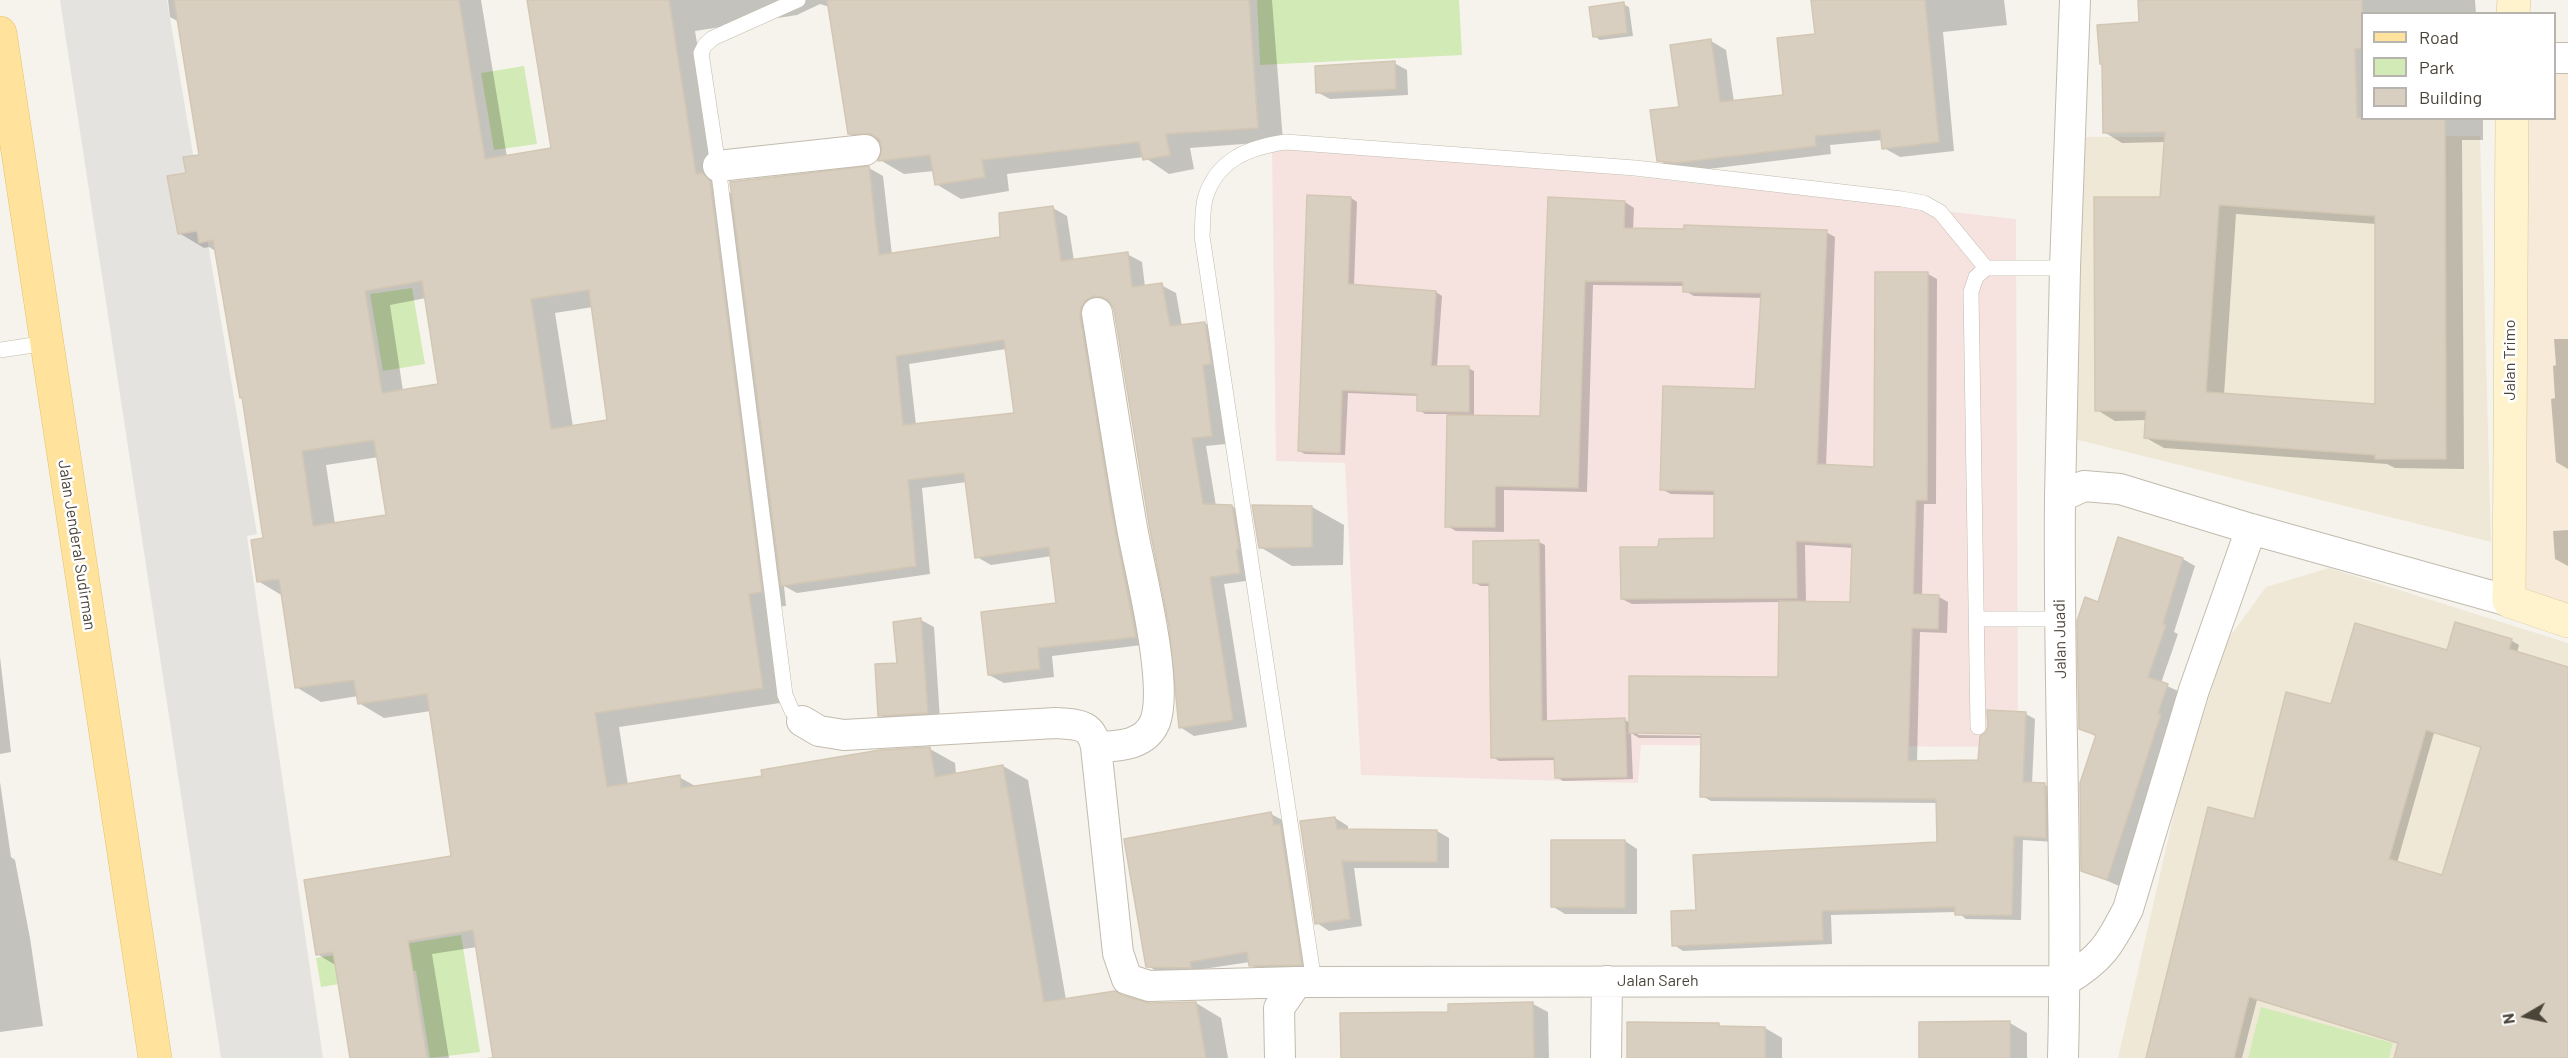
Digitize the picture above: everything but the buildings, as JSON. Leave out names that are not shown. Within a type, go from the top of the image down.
[{"type":"main road","name":"Jalan Jenderal Sudirman","points":[[0,33],[16,172],[47,343],[155,1058]]},
{"type":"street","name":"Jalan Juadi","points":[[2063,1058],[2065,981],[2059,619],[2060,497],[2065,268],[2075,0]]},
{"type":"street","name":"Jalan Trimo","points":[[2509,601],[2512,120]]},
{"type":"street","points":[[718,166],[865,150]]},
{"type":"street","points":[[802,721],[819,731],[844,735],[1056,723],[1086,728],[1093,735],[1096,747],[1130,744],[1142,738],[1155,722],[1159,690],[1151,626],[1133,533],[1097,313]]},
{"type":"street","points":[[2060,497],[2084,486],[2120,489],[2251,529],[2509,601],[2568,621]]},
{"type":"street","points":[[2065,981],[2092,965],[2111,943],[2128,909],[2194,690],[2251,529]]},
{"type":"street","name":"Jalan Sareh","points":[[1096,747],[1118,953],[1127,979],[1149,986],[1306,982],[2065,981]]},
{"type":"street","points":[[1606,1058],[1607,981]]},
{"type":"street","points":[[1280,1058],[1279,1008],[1306,982]]},
{"type":"lane","points":[[798,0],[713,38],[705,45],[701,53],[718,166],[785,695],[792,711],[802,721]]},
{"type":"lane","points":[[1306,982],[1202,236],[1205,200],[1215,175],[1221,168],[1250,149],[1286,142],[1635,168],[1902,199],[1924,202],[1940,212],[1986,268]]},
{"type":"lane","points":[[1978,727],[1971,292],[1976,277],[1986,268],[2065,268]]},
{"type":"lane","points":[[0,350],[47,343]]},
{"type":"lane","points":[[1976,619],[2059,619]]},
{"type":"shaded area","points":[[60,0],[167,0],[257,534],[247,536],[323,1058],[221,1058]]},
{"type":"shaded area","points":[[2568,47],[2568,615],[2511,596],[2510,120],[2556,120],[2556,48]]},
{"type":"shaded area","points":[[2480,136],[2491,542],[2066,437],[2084,137]]},
{"type":"shaded area","points":[[1272,147],[1431,154],[2016,219],[2018,747],[1641,745],[1638,783],[1361,775],[1345,463],[1276,461]]},
{"type":"shaded area","points":[[2329,568],[2568,643],[2568,667],[2538,658],[2515,889],[2443,870],[2394,1058],[2389,1058],[2393,1043],[2262,1008],[2248,1058],[2234,1058],[2291,829],[2146,1058],[2118,1058],[2181,783],[2228,639],[2266,587]],"holes":[[[2455,622],[2512,640],[2481,747],[2447,650]],[[2286,692],[2351,709],[2326,807],[2261,790]],[[2424,736],[2399,824],[2349,809]],[[2312,835],[2435,873],[2385,1038]]]},
{"type":"green space","points":[[1257,0],[1459,0],[1462,55],[1260,65]]},
{"type":"green space","points":[[524,66],[537,144],[494,150],[481,73]]},
{"type":"green space","points":[[412,288],[425,364],[383,371],[370,294]]},
{"type":"green space","points":[[461,935],[480,1052],[430,1058],[416,971],[321,987],[316,958]]},
{"type":"green space","points":[[2261,1007],[2393,1043],[2389,1058],[2248,1058]]}]
